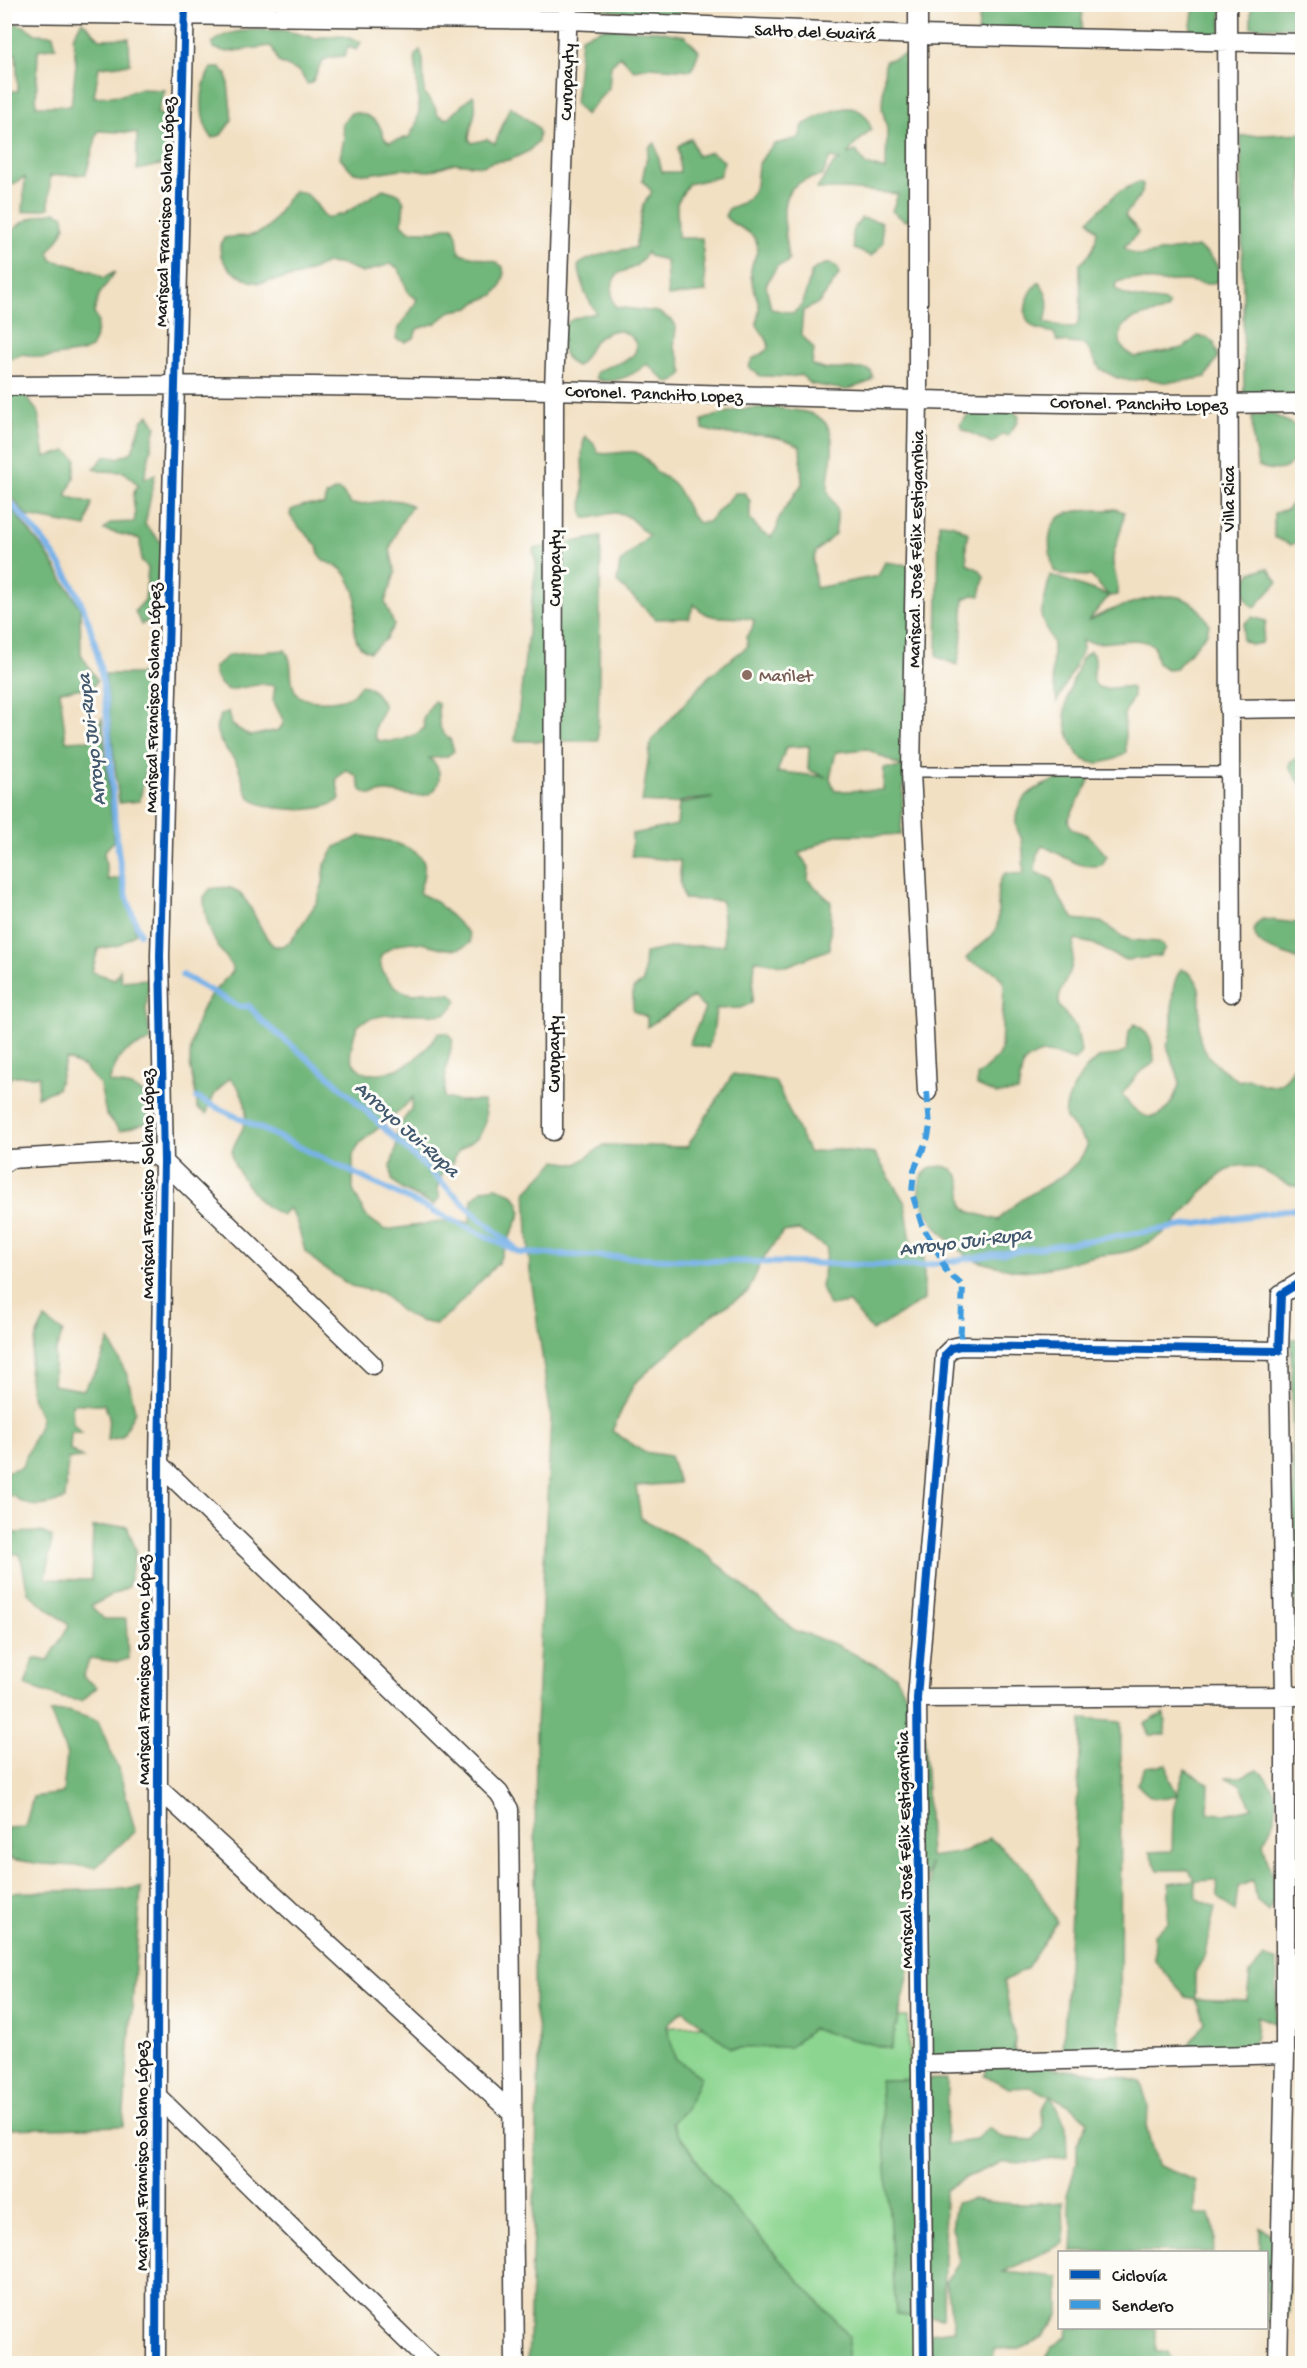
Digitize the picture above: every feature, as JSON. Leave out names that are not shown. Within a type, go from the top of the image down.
[{"type":"street","name":"Mariscal. José Félix Estigarribia","points":[[918,4],[918,401],[912,772],[927,1092]]},
{"type":"street","name":"Villa Rica","points":[[1227,4],[1231,993]]},
{"type":"street","name":"Salto del Guairá","points":[[4,13],[184,10],[568,12],[917,35],[1302,43]]},
{"type":"street","name":"Mariscal Francisco Solano López","points":[[156,2364],[159,1464],[164,1162],[160,956],[184,10]]},
{"type":"street","name":"Curupayty","points":[[553,1131],[554,390],[568,12]]},
{"type":"street","name":"Coronel. Panchito Lopez","points":[[4,386],[175,384],[554,390],[918,401],[1302,403]]},
{"type":"street","points":[[1229,710],[1302,708]]},
{"type":"street","points":[[4,1163],[10,1159],[147,1151],[164,1162],[374,1365]]},
{"type":"street","points":[[1278,2364],[1294,1696],[1279,1351],[1281,1294],[1302,1281]]},
{"type":"street","name":"Mariscal. José Félix Estigarribia","points":[[924,2364],[917,1698],[945,1355],[952,1348],[960,1346],[1279,1351]]},
{"type":"street","points":[[159,1464],[499,1793],[509,1809],[515,2364]]},
{"type":"street","points":[[917,1698],[1294,1696]]},
{"type":"street","points":[[158,1788],[512,2113]]},
{"type":"street","points":[[921,2064],[1285,2054]]},
{"type":"street","points":[[157,2096],[431,2364]]},
{"type":"lane","points":[[912,772],[1231,772]]},
{"type":"green space","points":[[695,4],[686,11],[659,15],[628,13],[589,5]]},
{"type":"green space","points":[[347,5],[458,5],[437,12]]},
{"type":"green space","points":[[458,5],[501,5],[487,8]]},
{"type":"green space","points":[[980,5],[1083,5],[1081,39],[978,37]]},
{"type":"green space","points":[[1194,5],[1222,5],[1221,34],[1190,33]]},
{"type":"green space","points":[[1251,5],[1302,5],[1302,27],[1251,27]]},
{"type":"green space","points":[[82,21],[100,39],[129,38],[130,64],[99,67],[94,97],[122,95],[138,89],[165,90],[157,113],[177,121],[164,164],[137,170],[137,133],[98,131],[86,174],[50,176],[49,208],[23,212],[25,177],[5,189],[4,91],[18,91],[16,54],[5,53],[5,26],[8,22],[24,26],[36,34],[53,35],[56,47],[38,50],[36,106],[71,106],[76,64],[73,37]]},
{"type":"green space","points":[[604,28],[658,31],[685,36],[699,51],[692,70],[650,67],[634,70],[620,56],[611,65],[609,88],[585,115],[575,104],[581,37]]},
{"type":"green space","points":[[255,30],[283,30],[315,38],[340,35],[361,42],[357,50],[348,47],[344,56],[325,60],[319,66],[312,83],[307,84],[300,72],[278,62],[270,46],[227,52],[213,48],[212,44],[216,40],[226,35]]},
{"type":"green space","points":[[420,50],[423,59],[424,93],[438,115],[447,119],[473,95],[475,111],[469,139],[472,143],[487,139],[495,144],[510,106],[537,127],[538,141],[529,151],[510,160],[492,162],[483,166],[454,163],[430,171],[401,169],[368,174],[353,172],[340,158],[344,138],[342,124],[351,113],[360,113],[376,122],[389,142],[409,137],[416,125],[419,110],[415,55]]},
{"type":"green space","points":[[910,53],[913,217],[905,221],[892,211],[898,194],[817,189],[834,163],[840,160],[830,158],[822,176],[802,181],[790,191],[786,198],[784,216],[789,259],[786,263],[777,266],[766,285],[771,309],[793,313],[802,305],[812,271],[821,265],[828,264],[838,268],[839,275],[820,302],[803,311],[801,334],[814,349],[812,365],[823,369],[866,369],[871,371],[873,378],[869,382],[846,390],[811,384],[801,375],[760,376],[749,367],[752,359],[761,355],[768,347],[767,340],[757,325],[759,307],[751,275],[757,243],[752,235],[725,216],[729,208],[749,198],[756,185],[758,165],[775,144],[799,138],[803,125],[831,111],[851,108],[860,111],[871,129],[848,154],[856,151],[865,164],[886,170],[887,129],[882,108],[885,61]]},
{"type":"green space","points":[[211,68],[220,68],[227,74],[232,120],[221,135],[212,138],[202,113],[202,94]]},
{"type":"green space","points":[[1302,133],[1302,395],[1244,395],[1241,136]]},
{"type":"green space","points":[[691,138],[697,156],[711,152],[724,161],[719,177],[688,184],[677,203],[678,238],[702,238],[706,292],[668,296],[666,260],[649,256],[647,252],[638,264],[615,277],[612,292],[616,307],[658,312],[674,322],[676,327],[674,347],[680,359],[683,374],[674,382],[668,383],[647,364],[636,372],[616,380],[596,378],[596,373],[633,355],[636,346],[632,337],[622,332],[612,331],[598,338],[577,366],[567,359],[561,340],[564,327],[574,318],[596,313],[585,293],[578,266],[596,256],[635,248],[643,205],[652,192],[642,180],[649,147],[655,143],[662,172],[680,172],[678,146]]},
{"type":"green space","points":[[1138,182],[1143,184],[1142,193],[1125,215],[1136,227],[1138,233],[1124,247],[1134,254],[1144,255],[1197,247],[1214,261],[1219,275],[1218,281],[1209,284],[1133,279],[1116,283],[1115,288],[1126,295],[1166,302],[1169,305],[1167,310],[1137,318],[1124,326],[1120,340],[1122,346],[1135,357],[1183,348],[1198,336],[1208,338],[1214,343],[1218,357],[1206,377],[1163,382],[1145,378],[1131,381],[1117,378],[1100,369],[1086,345],[1057,341],[1054,333],[1035,328],[1026,318],[1028,298],[1039,282],[1048,301],[1045,323],[1076,327],[1081,306],[1080,264],[1092,250],[1097,231],[1089,220],[1117,193]]},
{"type":"green space","points":[[383,189],[400,194],[404,203],[402,224],[409,231],[436,231],[444,227],[453,227],[457,235],[459,253],[496,262],[503,267],[504,276],[501,286],[494,295],[477,302],[470,308],[451,311],[436,323],[417,329],[414,338],[405,342],[396,339],[397,333],[417,299],[409,294],[398,268],[390,264],[362,273],[345,265],[327,263],[299,276],[259,283],[233,272],[221,256],[220,247],[224,238],[252,235],[266,228],[294,191],[310,197],[326,218],[344,214]]},
{"type":"green space","points":[[56,212],[64,216],[65,226],[49,252],[52,260],[92,271],[104,278],[115,272],[99,295],[94,313],[98,321],[95,340],[91,348],[82,352],[43,358],[23,354],[5,361],[3,278],[6,240],[15,228],[27,220]]},
{"type":"green space","points":[[861,218],[881,222],[883,243],[871,256],[854,249],[852,232]]},
{"type":"green space","points":[[23,393],[38,412],[45,457],[67,451],[76,459],[74,478],[66,496],[92,503],[86,527],[27,516],[5,489],[4,463],[9,463],[13,425],[5,423],[5,395]]},
{"type":"green space","points":[[769,407],[804,412],[823,420],[828,428],[832,438],[832,453],[828,490],[836,507],[837,520],[835,534],[816,552],[813,561],[816,588],[878,576],[885,562],[915,566],[901,835],[836,835],[799,854],[809,867],[808,880],[831,902],[830,949],[787,966],[755,960],[752,1003],[740,1008],[716,1009],[713,1034],[708,1048],[689,1044],[705,1009],[693,997],[647,1027],[647,1017],[633,1011],[633,989],[643,982],[645,953],[674,947],[724,945],[722,901],[684,899],[680,883],[680,861],[632,856],[632,834],[677,825],[679,804],[713,798],[672,804],[642,802],[651,741],[709,676],[748,646],[746,637],[752,629],[754,620],[707,614],[694,604],[689,618],[656,619],[617,582],[620,563],[649,535],[622,514],[612,513],[584,518],[582,454],[585,436],[594,444],[598,453],[635,452],[639,454],[659,474],[674,484],[691,514],[699,523],[708,522],[735,493],[745,493],[750,501],[750,519],[762,533],[771,537],[777,529],[778,520],[783,511],[802,484],[800,446],[774,437],[727,434],[703,429],[702,420],[739,409]],"holes":[[[809,746],[808,770],[826,777],[777,773],[786,747]],[[867,749],[904,768],[884,768],[883,790],[835,791],[830,778],[836,752]]]},
{"type":"green space","points":[[1007,407],[1019,416],[1018,421],[1008,436],[1003,434],[992,443],[962,429],[960,425],[963,420],[974,413]]},
{"type":"green space","points":[[1271,413],[1297,427],[1302,453],[1288,467],[1278,470],[1258,466],[1253,440],[1252,416]]},
{"type":"green space","points":[[149,415],[156,426],[144,479],[155,474],[145,525],[163,544],[154,617],[141,625],[135,611],[145,600],[148,568],[141,560],[140,539],[104,530],[110,523],[134,522],[133,499],[138,485],[124,472],[100,471],[94,468],[105,456],[118,458],[132,452],[142,421]]},
{"type":"green space","points":[[1302,468],[1302,540],[1291,545],[1274,537],[1274,513],[1287,509],[1295,500],[1295,478]]},
{"type":"green space","points":[[338,490],[351,504],[397,500],[412,506],[399,526],[390,549],[395,573],[385,602],[394,625],[385,640],[370,652],[357,641],[354,624],[356,597],[349,579],[341,569],[322,559],[317,546],[290,515],[291,510],[305,505],[324,505],[326,496]]},
{"type":"green space","points":[[5,501],[46,552],[80,607],[81,654],[97,680],[93,687],[60,691],[66,741],[89,740],[102,718],[114,841],[104,852],[108,880],[120,878],[136,933],[119,945],[98,949],[92,972],[115,979],[120,970],[121,981],[149,979],[146,1011],[151,1041],[123,1054],[109,1082],[132,1087],[147,1095],[149,1122],[120,1131],[106,1114],[100,1085],[84,1067],[66,1059],[57,1089],[37,1097],[39,1076],[12,1076],[5,1086]]},
{"type":"green space","points":[[1115,509],[1124,512],[1113,558],[1118,595],[1109,596],[1088,621],[1119,607],[1145,599],[1169,596],[1192,603],[1209,624],[1207,633],[1176,668],[1167,669],[1158,664],[1154,646],[1146,642],[1128,640],[1100,643],[1082,640],[1083,649],[1057,702],[1052,677],[1053,644],[1041,616],[1050,575],[1108,595],[1091,576],[1062,575],[1054,571],[1049,545],[1052,528],[1063,515],[1072,512]]},
{"type":"green space","points":[[939,523],[952,524],[968,533],[967,564],[980,570],[984,577],[980,596],[973,595],[964,599],[961,648],[957,665],[937,657]]},
{"type":"green space","points":[[601,537],[598,741],[515,741],[536,565],[533,549]]},
{"type":"green space","points":[[1268,568],[1278,582],[1254,608],[1247,601],[1243,588],[1251,572]]},
{"type":"green space","points":[[1252,617],[1266,621],[1262,643],[1252,645],[1242,640],[1244,624]]},
{"type":"green space","points":[[285,650],[290,660],[295,691],[305,699],[339,700],[352,695],[361,685],[369,687],[384,707],[375,727],[377,740],[396,741],[419,732],[424,728],[423,718],[434,701],[438,703],[440,728],[450,739],[454,751],[446,757],[429,758],[437,766],[439,772],[437,787],[426,795],[419,796],[387,792],[372,795],[361,790],[357,776],[346,770],[336,779],[340,799],[333,804],[296,810],[270,807],[252,799],[245,788],[238,766],[221,742],[217,726],[221,715],[229,711],[232,725],[250,736],[279,730],[284,722],[273,700],[275,686],[262,684],[229,690],[218,681],[214,667],[229,655]]},
{"type":"green space","points":[[1090,651],[1095,659],[1093,681],[1095,684],[1105,689],[1132,688],[1133,697],[1124,714],[1126,752],[1116,758],[1097,763],[1085,760],[1077,753],[1069,735],[1065,716],[1074,678],[1082,659]]},
{"type":"green space","points":[[164,668],[163,721],[148,755],[140,801],[119,803],[105,674],[137,674]]},
{"type":"green space","points":[[1302,755],[1302,786],[1289,767],[1290,762]]},
{"type":"green space","points":[[1084,771],[1090,778],[1068,821],[1072,829],[1089,836],[1107,856],[1102,865],[1084,865],[1042,846],[1037,854],[1035,872],[1052,879],[1058,896],[1074,919],[1101,922],[1123,937],[1159,942],[1165,948],[1160,956],[1127,960],[1094,944],[1075,940],[1072,965],[1061,990],[1059,1006],[1077,1029],[1081,1052],[1075,1060],[1048,1053],[1036,1055],[1023,1064],[1018,1092],[996,1094],[977,1086],[977,1076],[997,1058],[1001,1050],[1004,984],[992,970],[966,959],[994,934],[998,922],[998,887],[1005,873],[1023,874],[1022,841],[1016,824],[1017,811],[1022,801],[1039,787]]},
{"type":"green space","points":[[361,836],[398,844],[415,852],[424,864],[419,893],[436,901],[469,934],[470,943],[460,948],[450,949],[407,943],[395,946],[381,955],[380,962],[385,975],[400,989],[413,994],[423,992],[451,994],[457,1000],[447,1013],[439,1015],[388,1015],[363,1022],[358,1026],[351,1049],[353,1061],[367,1074],[390,1071],[409,1064],[417,1058],[438,1033],[447,1033],[453,1040],[446,1069],[444,1098],[459,1101],[483,1101],[485,1117],[481,1133],[459,1151],[451,1166],[443,1172],[437,1188],[440,1197],[434,1205],[403,1190],[392,1180],[391,1166],[398,1128],[411,1109],[413,1097],[401,1110],[360,1143],[353,1155],[353,1190],[366,1216],[385,1230],[447,1221],[470,1222],[472,1199],[483,1189],[497,1187],[514,1195],[521,1213],[498,1263],[451,1312],[436,1324],[419,1321],[402,1312],[382,1293],[351,1286],[319,1265],[305,1251],[296,1220],[289,1208],[282,1215],[266,1206],[251,1190],[233,1159],[232,1151],[244,1125],[246,1111],[243,1096],[230,1078],[215,1094],[207,1114],[197,1108],[190,1054],[197,1021],[211,995],[233,971],[211,932],[206,918],[204,897],[210,889],[224,887],[240,893],[268,940],[274,946],[283,946],[291,941],[317,902],[323,883],[325,865],[335,847]]},
{"type":"green space","points":[[1262,919],[1296,923],[1302,919],[1302,963],[1289,955],[1265,947],[1260,942],[1255,936],[1254,927]]},
{"type":"green space","points":[[1181,969],[1191,974],[1200,992],[1199,1025],[1205,1051],[1218,1066],[1239,1081],[1249,1080],[1266,1085],[1283,1082],[1297,1059],[1302,1033],[1302,1187],[1285,1183],[1253,1167],[1235,1167],[1218,1177],[1163,1234],[1130,1251],[1031,1270],[1010,1269],[985,1263],[963,1253],[943,1235],[927,1212],[921,1200],[919,1188],[921,1178],[930,1169],[947,1167],[957,1174],[960,1180],[964,1207],[971,1212],[998,1220],[1020,1201],[1060,1177],[1076,1164],[1087,1146],[1066,1119],[1070,1094],[1080,1076],[1093,1062],[1127,1050],[1129,1031],[1135,1024],[1148,1035],[1154,1063],[1139,1073],[1122,1094],[1138,1112],[1153,1117],[1160,1115],[1170,1104],[1180,1082],[1167,1046],[1172,1027],[1172,997],[1176,978]]},
{"type":"green space","points":[[733,1074],[775,1081],[809,1153],[833,1149],[875,1154],[905,1203],[912,1247],[924,1258],[924,1300],[872,1331],[849,1303],[829,1306],[821,1287],[827,1248],[799,1230],[783,1232],[762,1260],[748,1292],[709,1317],[634,1384],[612,1431],[644,1452],[670,1456],[679,1483],[636,1486],[641,1518],[704,1552],[794,1630],[837,1645],[896,1676],[924,1730],[930,1857],[965,1852],[990,1838],[1028,1871],[1057,1922],[1027,1968],[1004,1981],[1015,2039],[1014,2050],[1051,2068],[1112,2075],[1141,2082],[1148,2106],[1147,2130],[1157,2165],[1196,2181],[1195,2215],[1210,2215],[1215,2243],[1213,2251],[1072,2251],[1073,2231],[1067,2195],[1077,2162],[1077,2144],[1088,2121],[1071,2106],[1051,2096],[1066,2126],[1067,2157],[1026,2163],[1003,2162],[967,2177],[945,2190],[943,2318],[896,2314],[880,2080],[947,2079],[946,2144],[975,2140],[988,2128],[1005,2138],[1034,2140],[1043,2128],[1042,2110],[1050,2096],[1030,2087],[1009,2088],[984,2075],[991,2063],[927,2059],[930,1863],[905,1992],[890,2049],[812,2029],[790,2047],[731,2048],[683,2010],[667,2026],[675,2058],[701,2077],[686,2109],[672,2123],[712,2183],[849,2336],[846,2363],[528,2363],[540,2042],[534,2008],[536,1725],[551,1418],[530,1271],[526,1192],[556,1161],[577,1164],[604,1145],[687,1147]]},
{"type":"green space","points":[[45,1319],[63,1332],[55,1353],[53,1385],[83,1390],[98,1368],[109,1340],[128,1377],[135,1411],[122,1437],[107,1440],[109,1416],[104,1404],[72,1404],[73,1423],[82,1433],[71,1432],[70,1450],[83,1458],[68,1459],[65,1499],[38,1506],[26,1504],[14,1496],[4,1496],[5,1472],[22,1467],[41,1420],[31,1392],[29,1370],[34,1343]]},
{"type":"green space","points":[[1291,1339],[1302,1339],[1302,1688],[1297,1688]]},
{"type":"green space","points":[[127,1526],[136,1550],[128,1587],[91,1606],[104,1619],[126,1619],[128,1659],[118,1662],[90,1658],[83,1677],[97,1687],[82,1701],[62,1698],[25,1685],[34,1658],[48,1661],[69,1625],[28,1593],[20,1554],[5,1554],[5,1541],[10,1533],[41,1532],[52,1537],[46,1579],[91,1580],[93,1527]]},
{"type":"green space","points":[[68,1711],[98,1721],[120,1773],[135,1831],[96,1867],[42,1864],[10,1859],[6,1828],[25,1827],[33,1797],[63,1793],[67,1755],[50,1712]]},
{"type":"green space","points":[[1164,1713],[1166,1735],[1149,1735],[1144,1724]]},
{"type":"green space","points":[[1082,1719],[1121,1722],[1120,2054],[1063,2052]]},
{"type":"green space","points":[[1167,1764],[1169,1778],[1177,1794],[1185,1769],[1209,1784],[1208,1813],[1225,1814],[1252,1808],[1240,1784],[1226,1777],[1241,1777],[1257,1769],[1266,1778],[1275,1795],[1276,1813],[1263,1843],[1276,1892],[1269,1912],[1257,1901],[1252,1881],[1238,1887],[1235,1912],[1218,1897],[1217,1880],[1195,1881],[1196,1898],[1215,1907],[1205,1954],[1195,1974],[1195,1999],[1186,1997],[1155,1961],[1154,1934],[1168,1923],[1169,1884],[1194,1880],[1189,1870],[1158,1870],[1149,1852],[1172,1851],[1173,1811],[1177,1795],[1164,1798],[1151,1797],[1137,1784],[1145,1767]]},
{"type":"green space","points":[[141,1888],[123,2126],[5,2129],[5,1893]]},
{"type":"green space","points":[[1264,1957],[1277,1960],[1276,2024],[1257,2016],[1256,2036],[1250,2050],[1186,2048],[1205,2022],[1195,1999],[1247,2001],[1250,1973]]},
{"type":"green space","points":[[908,2017],[915,2363],[536,2364],[539,2033]]},
{"type":"green space","points":[[973,2199],[1018,2204],[1063,2202],[1064,2243],[1003,2272],[1058,2277],[1058,2315],[1042,2338],[1020,2348],[994,2349],[993,2363],[930,2364],[930,2333],[955,2330],[945,2282],[959,2262],[952,2228],[956,2203]]},
{"type":"green space","points":[[1260,2227],[1276,2242],[1287,2277],[1290,2312],[1276,2324],[1268,2322],[1268,2251],[1260,2251]]},
{"type":"green space","points":[[1068,2329],[1156,2329],[1156,2352],[1168,2352],[1173,2363],[1042,2363],[1051,2348],[1067,2336]]},
{"type":"waterway","name":"Arroyo Jui-Rupa","points":[[4,496],[59,562],[83,607],[94,641],[107,712],[119,855],[125,890],[140,933]]},
{"type":"waterway","name":"Arroyo Jui-Rupa","points":[[182,975],[240,1007],[249,1006],[263,1022],[328,1075],[476,1215],[514,1247]]},
{"type":"waterway","name":"Arroyo Jui-Rupa","points":[[197,1098],[521,1253],[919,1266],[1302,1208]]},
{"type":"marked path","points":[[927,1092],[930,1126],[928,1137],[914,1170],[912,1193],[922,1225],[946,1271],[963,1286],[960,1346]]},
{"type":"cycle path","points":[[156,2364],[159,1464],[164,1162],[160,956],[185,4]]},
{"type":"cycle path","points":[[924,2364],[917,1698],[945,1355],[952,1348],[960,1346],[1279,1351],[1281,1294],[1302,1281]]},
{"type":"place","name":"Marilet","points":[[747,675]]}]
